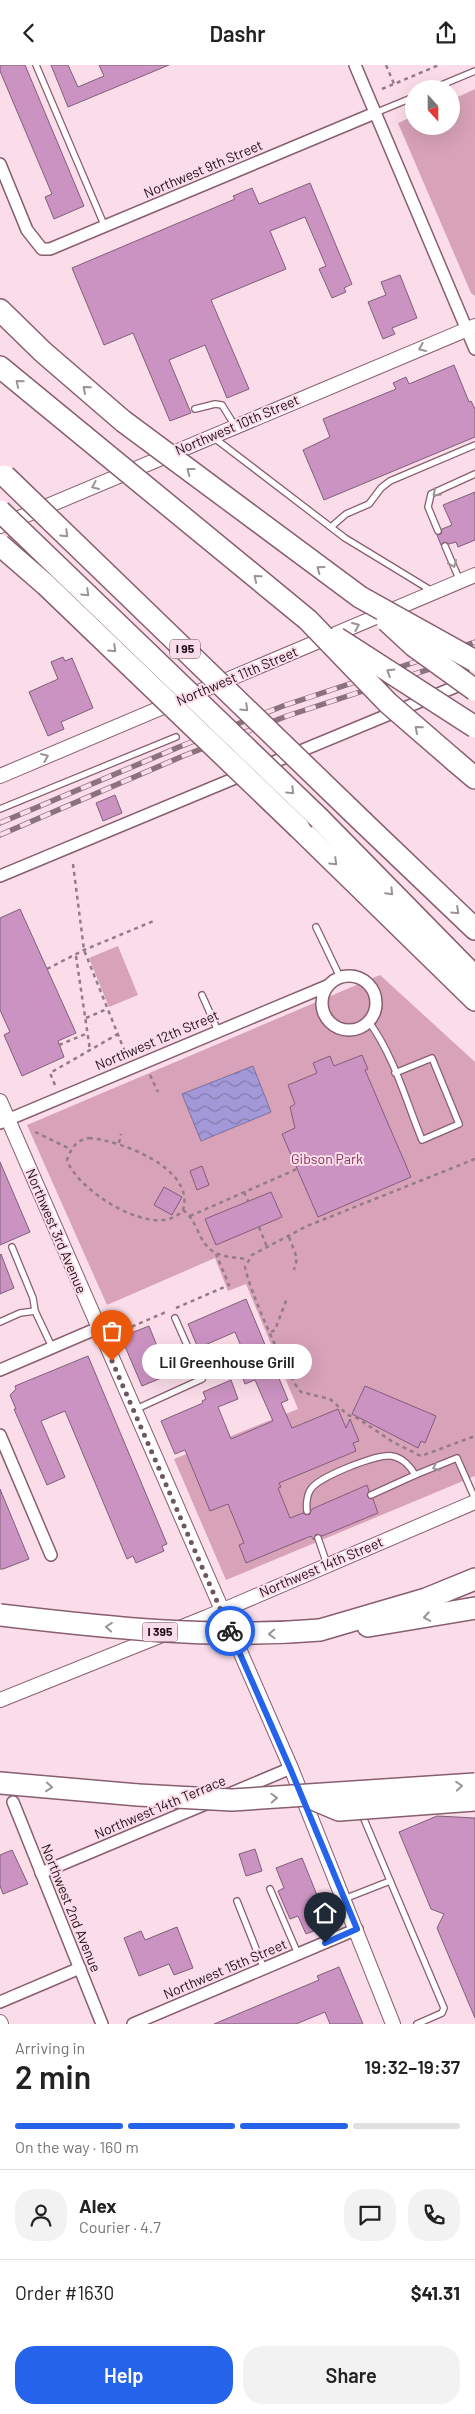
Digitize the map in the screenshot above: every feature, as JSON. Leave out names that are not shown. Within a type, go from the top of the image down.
[{"type":"highway","points":[[0,310],[43,352],[123,421],[360,597],[414,646],[475,690]]},
{"type":"highway","points":[[0,367],[308,620],[388,703],[475,778]]},
{"type":"highway","name":"I 95","points":[[3,473],[475,929]]},
{"type":"highway","points":[[0,511],[320,819],[475,977]]},
{"type":"highway","points":[[0,545],[46,585],[475,1000]]},
{"type":"highway","points":[[360,597],[475,661]]},
{"type":"highway","points":[[308,620],[475,727]]},
{"type":"highway","points":[[320,1630],[439,1594],[475,1579]]},
{"type":"highway","name":"I 395","points":[[0,1615],[192,1634],[275,1634],[368,1627],[475,1608]]},
{"type":"highway","points":[[0,1783],[232,1800],[302,1793],[475,1784]]},
{"type":"highway","points":[[302,1793],[339,1809],[475,1802]]},
{"type":"street","points":[[355,65],[471,327],[475,349]]},
{"type":"street","name":"Northwest 9th Street","points":[[4,183],[27,230],[42,249],[58,247],[375,113]]},
{"type":"street","points":[[0,164],[4,183]]},
{"type":"street","name":"Northwest 10th Street","points":[[0,526],[471,327]]},
{"type":"street","name":"Northwest 11th Street","points":[[0,776],[475,575]]},
{"type":"street","points":[[0,876],[475,679]]},
{"type":"street","points":[[327,986],[321,1004],[323,1013],[335,1027],[353,1030],[369,1022],[376,1005],[372,988],[358,977],[340,977]]},
{"type":"street","name":"Northwest 12th Street","points":[[4,1122],[327,986],[340,977]]},
{"type":"street","name":"Northwest 3rd Avenue","points":[[0,1101],[4,1122],[98,1328],[302,1793],[393,2024]]},
{"type":"street","points":[[0,1369],[98,1328]]},
{"type":"street","points":[[0,1435],[51,1555]]},
{"type":"street","name":"Northwest 14th Street","points":[[0,1700],[221,1610],[475,1501]]},
{"type":"street","name":"Northwest 14th Terrace","points":[[41,1873],[290,1768]]},
{"type":"street","name":"Northwest 2nd Avenue","points":[[13,1802],[102,2024]]},
{"type":"street","name":"Northwest 15th Street","points":[[133,2024],[357,1929]]},
{"type":"street","points":[[0,2002],[80,1968]]},
{"type":"lane","points":[[36,65],[105,227]]},
{"type":"lane","points":[[454,80],[475,71]]},
{"type":"lane","points":[[375,113],[405,101]]},
{"type":"lane","points":[[195,409],[215,404],[222,405],[234,427]]},
{"type":"lane","points":[[211,436],[331,527],[434,593]]},
{"type":"lane","points":[[331,527],[346,514],[369,504],[374,500],[380,488],[390,481],[475,445]]},
{"type":"lane","points":[[438,531],[428,507],[431,494],[475,474]]},
{"type":"lane","points":[[445,546],[460,581]]},
{"type":"lane","points":[[0,809],[176,737]]},
{"type":"lane","points":[[316,927],[340,977]]},
{"type":"lane","points":[[202,995],[218,1031]]},
{"type":"lane","points":[[369,1022],[381,1038],[395,1073],[422,1139],[459,1125],[432,1058],[395,1073]]},
{"type":"lane","points":[[12,1247],[33,1298],[35,1311],[52,1347]]},
{"type":"lane","points":[[0,1322],[20,1313],[35,1311]]},
{"type":"lane","points":[[134,1410],[202,1379],[175,1318]]},
{"type":"lane","points":[[307,1511],[306,1506],[311,1489],[316,1484],[376,1457],[393,1456],[410,1466],[415,1475]]},
{"type":"lane","points":[[371,1495],[457,1459],[475,1501]]},
{"type":"lane","points":[[318,1538],[327,1563]]},
{"type":"lane","points":[[302,1793],[353,1793],[401,1797]]},
{"type":"lane","points":[[353,1793],[444,2008],[442,2013],[418,2024]]},
{"type":"lane","points":[[410,1798],[475,1802]]},
{"type":"lane","points":[[344,1899],[390,1881]]},
{"type":"lane","points":[[270,1889],[298,1954]]},
{"type":"lane","points":[[237,1901],[264,1969]]},
{"type":"path","points":[[386,65],[394,84]]},
{"type":"path","points":[[382,89],[439,65]]},
{"type":"path","points":[[72,864],[84,951],[125,1052]]},
{"type":"path","points":[[47,969],[156,920]]},
{"type":"path","points":[[76,956],[90,1050]]},
{"type":"path","points":[[86,1018],[107,1009]]},
{"type":"path","points":[[59,1045],[88,1033]]},
{"type":"path","points":[[55,1085],[50,1073],[118,1034]]},
{"type":"path","points":[[150,1075],[158,1092]]},
{"type":"path","points":[[35,1132],[70,1149]]},
{"type":"path","points":[[119,1143],[122,1134]]},
{"type":"path","points":[[89,1138],[119,1143],[138,1150],[168,1171],[183,1191],[185,1199],[183,1210],[175,1217],[163,1219],[132,1214],[111,1205],[93,1192],[73,1173],[67,1160],[70,1149],[78,1141],[89,1138]]},
{"type":"path","points":[[475,1159],[307,1226],[248,1259],[245,1267],[246,1274],[290,1376],[301,1392],[335,1401],[348,1415],[357,1418],[392,1443],[421,1456],[475,1436]]},
{"type":"path","points":[[190,1216],[297,1169]]},
{"type":"path","points":[[244,1192],[248,1201]]},
{"type":"path","points":[[183,1210],[190,1216],[206,1247],[216,1254],[248,1259]]},
{"type":"path","points":[[259,1227],[267,1247]]},
{"type":"path","points":[[289,1237],[297,1258],[294,1270]]},
{"type":"path","points":[[117,1333],[229,1285],[216,1254]]},
{"type":"path","points":[[271,1332],[274,1330],[287,1299]]},
{"type":"green space","points":[[475,89],[475,296],[471,293],[398,123],[405,120],[405,135],[460,135],[460,96]]},
{"type":"green space","points":[[118,946],[138,995],[109,1007],[89,958]]},
{"type":"green space","name":"Gibson Park","points":[[380,975],[475,1062],[475,1476],[226,1580],[174,1459],[298,1409],[246,1284],[228,1291],[215,1258],[107,1305],[27,1125]]},
{"type":"water","points":[[253,1066],[271,1112],[201,1141],[182,1094]]},
{"type":"building","points":[[0,65],[25,65],[84,206],[54,219],[45,197],[52,194],[0,71]]},
{"type":"building","points":[[51,65],[68,65],[78,87],[104,76],[99,65],[169,65],[68,107]]},
{"type":"building","points":[[310,183],[352,284],[344,288],[346,292],[332,298],[319,269],[326,266],[305,217],[270,231],[286,269],[211,300],[249,389],[227,398],[205,345],[169,360],[191,413],[170,421],[133,333],[104,345],[72,268],[235,199],[233,196],[252,188],[259,204]]},
{"type":"building","points":[[400,275],[417,318],[392,328],[395,334],[383,339],[368,302],[386,295],[381,282]]},
{"type":"building","points":[[454,365],[469,402],[471,401],[475,409],[475,437],[324,500],[303,450],[330,437],[323,419],[396,389],[393,383],[406,377],[409,384]]},
{"type":"building","points":[[475,492],[475,540],[458,547],[456,542],[449,544],[444,542],[441,545],[437,535],[441,534],[442,529],[452,525],[443,505]]},
{"type":"building","points":[[63,657],[65,661],[72,658],[93,708],[61,722],[64,729],[48,736],[29,692],[58,679],[51,662]]},
{"type":"building","points":[[115,795],[122,813],[103,821],[96,803]]},
{"type":"building","points":[[20,909],[76,1033],[58,1041],[64,1057],[22,1076],[4,1035],[10,1032],[0,1010],[0,918]]},
{"type":"building","points":[[362,1055],[368,1069],[365,1070],[411,1177],[318,1217],[282,1134],[295,1128],[290,1107],[295,1104],[288,1085],[317,1073],[313,1063],[330,1056],[334,1066]]},
{"type":"building","points":[[0,1162],[30,1232],[0,1245]]},
{"type":"building","points":[[202,1166],[209,1185],[197,1190],[190,1171]]},
{"type":"building","points":[[164,1187],[182,1197],[172,1215],[154,1205]]},
{"type":"building","points":[[271,1192],[282,1217],[216,1245],[205,1219]]},
{"type":"building","points":[[0,1255],[14,1288],[0,1294]]},
{"type":"building","points":[[246,1299],[288,1400],[281,1403],[292,1428],[338,1409],[346,1428],[350,1419],[359,1441],[353,1443],[356,1451],[279,1483],[281,1487],[278,1488],[290,1518],[303,1513],[309,1515],[312,1509],[367,1485],[369,1491],[367,1496],[373,1499],[378,1513],[322,1536],[316,1534],[314,1540],[311,1536],[246,1563],[239,1545],[244,1543],[228,1504],[210,1511],[185,1450],[175,1454],[161,1421],[203,1403],[202,1401],[206,1399],[203,1392],[231,1380],[238,1399],[218,1407],[231,1439],[273,1421],[255,1380],[245,1384],[239,1369],[249,1365],[235,1332],[198,1348],[188,1324]]},
{"type":"building","points":[[149,1326],[161,1356],[158,1357],[166,1376],[142,1386],[121,1337]]},
{"type":"building","points":[[88,1356],[167,1544],[162,1546],[164,1551],[136,1563],[133,1556],[127,1559],[65,1411],[41,1421],[65,1477],[47,1485],[14,1409],[16,1409],[10,1395],[16,1389],[15,1386]]},
{"type":"building","points":[[365,1386],[436,1416],[425,1443],[421,1441],[418,1448],[352,1414]]},
{"type":"building","points":[[0,1489],[29,1559],[3,1569],[0,1569]]},
{"type":"building","points":[[437,1816],[475,1818],[475,2018],[437,1928],[444,1914],[431,1909],[399,1832]]},
{"type":"building","points":[[255,1849],[262,1871],[246,1876],[239,1854]]},
{"type":"building","points":[[12,1850],[28,1884],[3,1894],[0,1886],[0,1855]]},
{"type":"building","points":[[302,1858],[329,1925],[306,1934],[298,1916],[290,1919],[278,1891],[284,1888],[276,1868]]},
{"type":"building","points":[[177,1927],[193,1968],[174,1975],[169,1964],[139,1976],[124,1938],[141,1931],[145,1940]]},
{"type":"building","points":[[339,1967],[363,2024],[330,2024],[325,2012],[296,2024],[214,2024],[319,1980],[317,1976]]},
{"type":"railway","points":[[0,823],[179,747],[283,706],[475,642]]},
{"type":"railway","points":[[0,835],[183,756],[287,716],[475,654]]},
{"type":"way so far","points":[[112,1361],[230,1631]]},
{"type":"place","name":"Lil Greenhouse Grill","points":[[112,1361]]},
{"type":"route","points":[[230,1631],[357,1929],[325,1943]]}]
